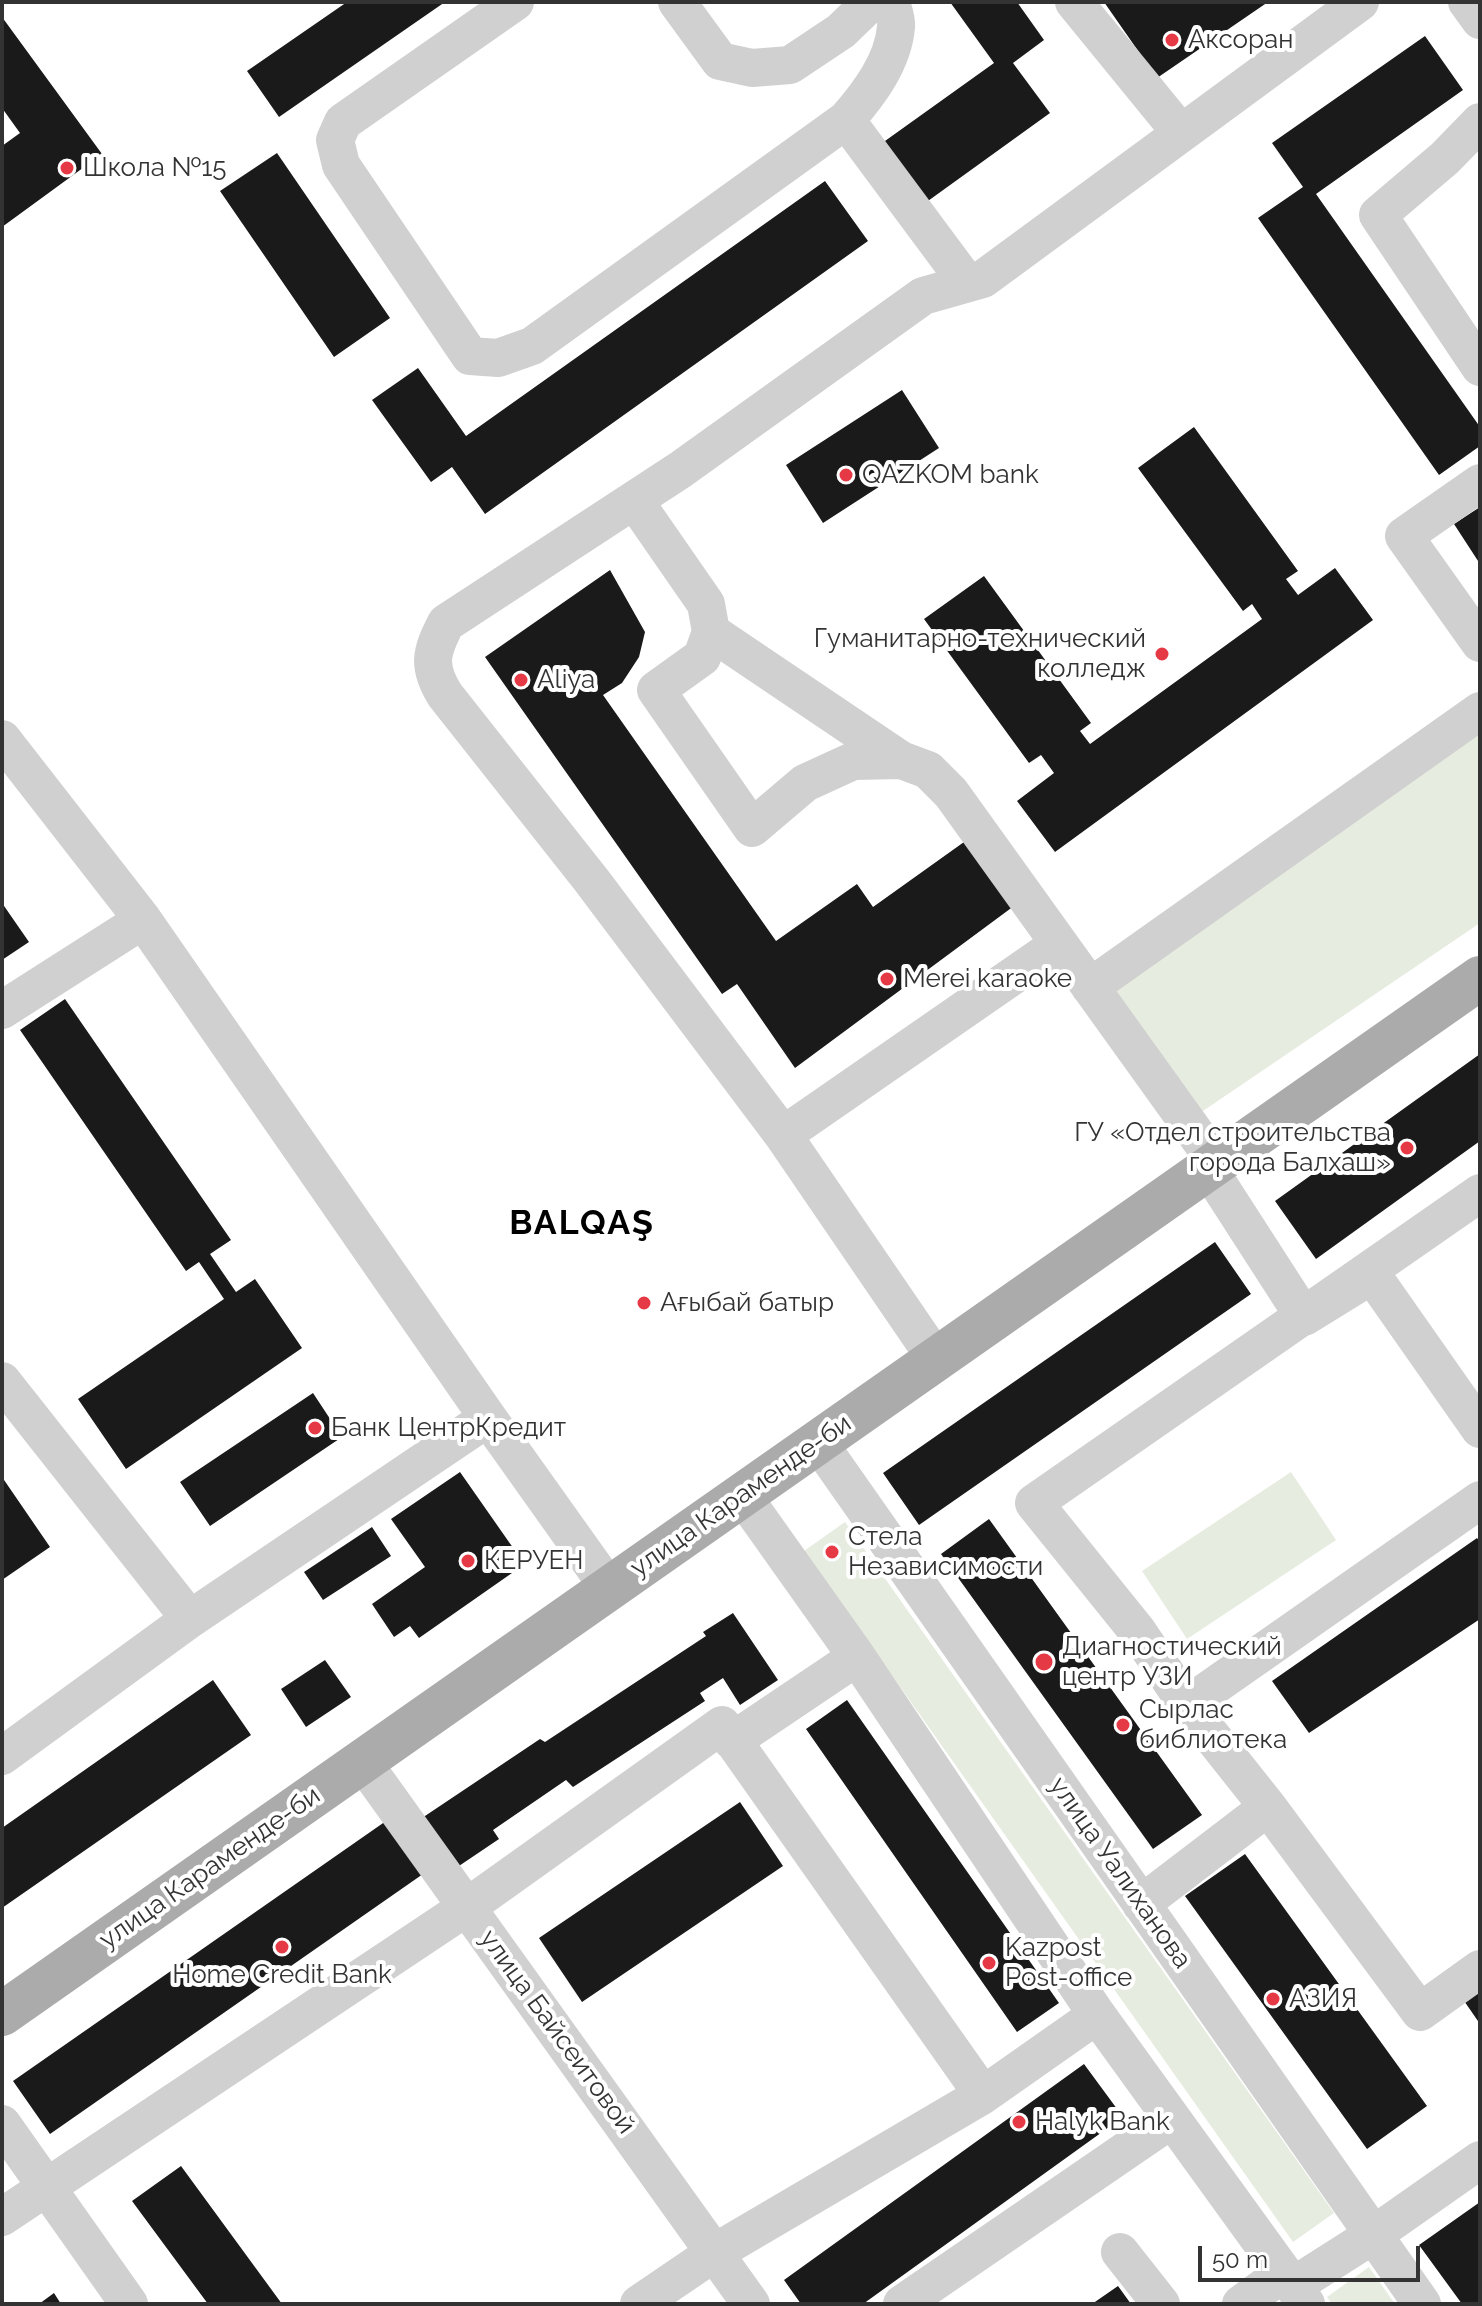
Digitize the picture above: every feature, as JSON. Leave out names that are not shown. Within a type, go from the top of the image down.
[{"type":"main road","name":"улица Караменде-би","points":[[2,2014],[1480,978]]},
{"type":"street","points":[[515,2],[343,122],[335,140],[341,165],[470,356],[498,358],[532,346],[846,120],[864,100],[889,55],[897,24],[891,2]]},
{"type":"street","points":[[677,2],[720,61],[752,68],[790,65],[841,31],[871,2]]},
{"type":"street","points":[[1074,2],[1181,133]]},
{"type":"street","points":[[936,1359],[783,1135],[602,894],[445,695],[433,676],[433,648],[446,623],[680,470],[923,296],[983,279],[1360,2]]},
{"type":"street","points":[[1467,2],[1480,20]]},
{"type":"street","points":[[846,120],[967,283]]},
{"type":"street","points":[[1480,122],[1445,158],[1378,215],[1480,367]]},
{"type":"street","points":[[1480,483],[1404,536],[1480,643]]},
{"type":"street","points":[[634,500],[706,604],[711,632],[702,657],[656,690],[752,828],[805,783],[853,761],[901,760]]},
{"type":"street","points":[[711,632],[901,760],[928,770],[951,793],[1212,1165],[1304,1317]]},
{"type":"street","points":[[1090,987],[1480,711]]},
{"type":"street","points":[[2,739],[143,920],[609,1588]]},
{"type":"street","points":[[2,1010],[143,920]]},
{"type":"street","points":[[783,1135],[1059,944]]},
{"type":"street","points":[[1480,1193],[1034,1503],[1138,1632],[1187,1705],[1268,1807],[1420,2012],[1480,1969]]},
{"type":"street","points":[[1304,1317],[1372,1275],[1480,1429]]},
{"type":"street","points":[[2,1381],[190,1619]]},
{"type":"street","points":[[2,1756],[190,1619],[488,1418]]},
{"type":"street","name":"улица Уалиханова","points":[[818,1442],[1422,2304]]},
{"type":"street","points":[[742,1495],[857,1657],[1097,2015],[1294,2288]]},
{"type":"street","points":[[1187,1705],[1480,1500]]},
{"type":"street","points":[[732,1741],[857,1657]]},
{"type":"street","points":[[2,2217],[467,1907],[722,1725],[983,2095]]},
{"type":"street","name":"улица Байсеитовой","points":[[362,1761],[751,2304]]},
{"type":"street","points":[[1141,1904],[1268,1807]]},
{"type":"street","points":[[639,2304],[714,2253],[983,2095],[1097,2015]]},
{"type":"street","points":[[902,2304],[1172,2119]]},
{"type":"street","points":[[2,2124],[129,2304]]},
{"type":"street","points":[[1241,2304],[1294,2288],[1480,2160]]},
{"type":"street","points":[[1120,2252],[1161,2304]]},
{"type":"shaded area","points":[[1480,723],[1480,923],[1200,1113],[1109,981]]},
{"type":"shaded area","points":[[1291,1472],[1336,1540],[1187,1639],[1142,1571]]},
{"type":"shaded area","points":[[845,1522],[1334,2213],[1293,2242],[804,1551]]},
{"type":"shaded area","points":[[1369,2267],[1395,2304],[1332,2304],[1327,2297]]},
{"type":"building","points":[[347,2],[445,2],[279,117],[247,71]]},
{"type":"building","points":[[950,2],[1017,2],[1044,40],[1013,63],[1050,113],[921,206],[878,146],[994,63]]},
{"type":"building","name":"Аксоран","points":[[1104,2],[1268,2],[1157,78]]},
{"type":"building","points":[[2,17],[102,154],[2,227],[2,146],[20,133],[2,108]]},
{"type":"building","points":[[1425,36],[1463,90],[1316,194],[1480,427],[1480,446],[1439,475],[1258,218],[1303,187],[1272,143]]},
{"type":"building","points":[[277,153],[390,318],[334,357],[220,191]]},
{"type":"building","points":[[825,181],[868,241],[485,514],[452,467],[431,482],[372,400],[418,368],[466,436]]},
{"type":"building","points":[[902,390],[939,448],[823,523],[786,465]]},
{"type":"building","points":[[1194,427],[1298,571],[1286,579],[1298,595],[1335,568],[1373,620],[1055,852],[1017,801],[1054,773],[1041,755],[1029,763],[924,619],[984,576],[1091,723],[1080,731],[1090,744],[1262,619],[1252,604],[1243,611],[1138,468]]},
{"type":"building","points":[[1480,507],[1480,564],[1454,524]]},
{"type":"building","points":[[610,570],[645,632],[639,657],[622,683],[603,695],[776,941],[857,884],[873,907],[971,837],[1018,903],[795,1068],[737,984],[722,994],[485,657]]},
{"type":"building","points":[[2,903],[29,942],[2,960]]},
{"type":"building","points":[[65,999],[231,1240],[210,1254],[236,1292],[255,1279],[302,1348],[126,1469],[78,1399],[224,1299],[199,1262],[186,1271],[20,1030]]},
{"type":"building","points":[[1480,1054],[1480,1141],[1316,1259],[1275,1201]]},
{"type":"building","points":[[1215,1242],[1251,1294],[919,1525],[883,1473]]},
{"type":"building","points":[[313,1393],[342,1437],[210,1526],[180,1482]]},
{"type":"building","name":"КЕРУЕН","points":[[460,1472],[518,1555],[512,1573],[419,1638],[410,1626],[394,1637],[372,1604],[425,1567],[391,1519]]},
{"type":"building","points":[[2,1477],[50,1547],[2,1580]]},
{"type":"building","points":[[989,1519],[1202,1815],[1153,1849],[941,1554]]},
{"type":"building","points":[[372,1527],[391,1556],[323,1600],[304,1572]]},
{"type":"building","points":[[1477,1538],[1480,1542],[1480,1619],[1309,1733],[1272,1681]]},
{"type":"building","points":[[733,1613],[778,1680],[740,1705],[723,1678],[700,1693],[705,1701],[573,1787],[566,1780],[493,1830],[499,1839],[456,1868],[422,1818],[540,1739],[545,1742],[706,1636],[703,1632]]},
{"type":"building","points":[[325,1660],[351,1697],[306,1727],[281,1689]]},
{"type":"building","points":[[213,1680],[251,1735],[2,1908],[2,1828]]},
{"type":"building","points":[[847,1700],[1059,2003],[1017,2032],[806,1729]]},
{"type":"building","points":[[740,1802],[783,1866],[582,2002],[539,1938]]},
{"type":"building","points":[[386,1821],[423,1874],[50,2134],[13,2081]]},
{"type":"building","points":[[1245,1854],[1427,2106],[1367,2149],[1185,1896]]},
{"type":"building","points":[[1480,1981],[1480,2024],[1460,1995]]},
{"type":"building","points":[[1084,2064],[1123,2117],[863,2304],[801,2304],[784,2280]]},
{"type":"building","points":[[181,2166],[282,2304],[208,2304],[132,2201]]},
{"type":"building","points":[[1480,2202],[1480,2304],[1462,2304],[1419,2245]]},
{"type":"building","points":[[1118,2286],[1131,2304],[1092,2304]]},
{"type":"building","points":[[54,2293],[61,2304],[39,2304]]},
{"type":"place","name":"Аксоран","points":[[1172,40]]},
{"type":"place","name":"Школа №15","points":[[67,168]]},
{"type":"place","name":"QAZKOM bank","points":[[846,475]]},
{"type":"place","name":"Гуманитарно-технический колледж","points":[[1162,654]]},
{"type":"place","name":"Aliya","points":[[521,680]]},
{"type":"place","name":"Merei karaoke","points":[[887,979]]},
{"type":"place","name":"ГУ «Отдел строительства города Балхаш»","points":[[1407,1148]]},
{"type":"place","name":"Ағыбай батыр","points":[[644,1303]]},
{"type":"place","name":"Банк ЦентрКредит","points":[[315,1428]]},
{"type":"place","name":"Стела Независимости","points":[[832,1552]]},
{"type":"place","name":"КЕРУЕН","points":[[468,1561]]},
{"type":"place","name":"Диагностический центр УЗИ","points":[[1044,1662]]},
{"type":"place","name":"Сырлас библиотека","points":[[1123,1725]]},
{"type":"place","name":"Home Credit Bank","points":[[282,1947]]},
{"type":"place","name":"Kazpost Post-office","points":[[989,1963]]},
{"type":"place","name":"АЗИЯ","points":[[1273,1999]]},
{"type":"place","name":"Halyk Bank","points":[[1019,2122]]},
{"type":"district","name":"BALQAŞ","points":[[582,1224]]}]
